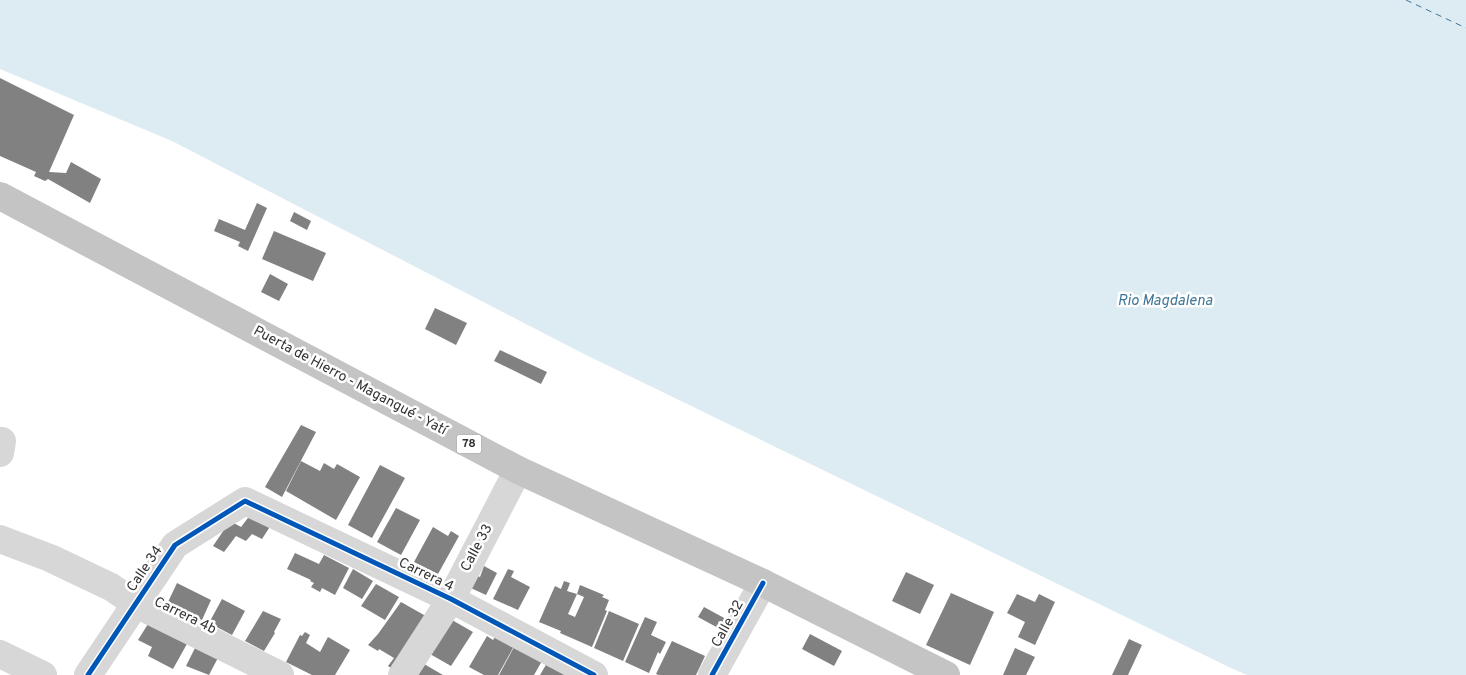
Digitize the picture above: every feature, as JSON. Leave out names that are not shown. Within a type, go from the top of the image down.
[{"type":"highway","name":"Puerta de Hierro - Magangué - Yatí","points":[[0,196],[518,470],[763,583],[946,675]]},
{"type":"street","name":"Calle 33","points":[[402,675],[450,599],[518,470]]},
{"type":"street","name":"Carrera 4","points":[[245,501],[450,599],[594,675]]},
{"type":"street","name":"Calle 34","points":[[88,675],[175,545],[245,501]]},
{"type":"street","name":"Carrera 4b","points":[[0,539],[50,558],[111,587],[136,604],[280,675]]},
{"type":"street","name":"Calle 32","points":[[712,675],[763,583]]},
{"type":"street","points":[[0,654],[43,675]]},
{"type":"water","name":"Rio Magdalena","points":[[0,0],[1466,0],[1466,675],[1247,675],[1231,668],[584,354],[172,141],[0,69]]},
{"type":"building","points":[[0,78],[74,115],[49,172],[66,173],[71,162],[101,179],[90,203],[48,179],[45,181],[34,176],[36,172],[0,156]]},
{"type":"building","points":[[257,203],[267,208],[248,251],[238,246],[240,242],[214,231],[219,219],[245,230]]},
{"type":"building","points":[[294,212],[311,221],[307,230],[290,221]]},
{"type":"building","points":[[274,231],[326,253],[313,281],[262,259]]},
{"type":"building","points":[[270,274],[288,284],[279,301],[261,292]]},
{"type":"building","points":[[435,308],[467,323],[456,345],[425,329]]},
{"type":"building","points":[[500,350],[547,372],[541,384],[494,361]]},
{"type":"building","points":[[301,425],[316,432],[282,497],[265,487]]},
{"type":"building","points":[[301,461],[320,471],[324,463],[334,469],[337,464],[360,477],[336,520],[286,491]]},
{"type":"building","points":[[380,465],[405,478],[372,538],[348,525]]},
{"type":"building","points":[[396,508],[420,520],[401,555],[377,542]]},
{"type":"building","points":[[251,514],[271,525],[262,539],[252,534],[246,541],[236,536],[224,552],[213,546],[230,521],[241,527]]},
{"type":"building","points":[[433,527],[448,536],[451,531],[459,536],[438,574],[414,562]]},
{"type":"building","points":[[295,553],[319,564],[324,555],[349,568],[335,595],[322,588],[320,592],[311,587],[314,583],[311,580],[287,569]]},
{"type":"building","points":[[484,566],[497,573],[486,595],[462,584],[468,572],[480,577]]},
{"type":"building","points":[[353,569],[373,581],[362,599],[343,588]]},
{"type":"building","points":[[508,569],[514,571],[511,577],[530,587],[518,610],[493,599]]},
{"type":"building","points":[[906,572],[934,585],[920,614],[892,601]]},
{"type":"building","points":[[564,581],[570,583],[567,591],[577,594],[580,585],[604,595],[602,597],[609,600],[605,610],[607,611],[592,647],[539,622],[555,586],[561,589]],"holes":[[[577,594],[584,597],[575,617],[568,614]]]},
{"type":"building","points":[[177,583],[211,600],[202,620],[168,602]]},
{"type":"building","points":[[376,584],[399,597],[385,620],[361,606]]},
{"type":"building","points":[[951,593],[994,612],[970,665],[926,645]]},
{"type":"building","points":[[1017,594],[1035,602],[1039,594],[1055,602],[1035,645],[1018,637],[1025,622],[1007,613]]},
{"type":"building","points":[[222,599],[245,611],[232,635],[209,623]]},
{"type":"building","points":[[401,602],[431,619],[394,670],[388,666],[394,658],[368,645]]},
{"type":"building","points":[[704,607],[726,619],[720,629],[698,617]]},
{"type":"building","points":[[263,611],[281,619],[264,651],[245,641]]},
{"type":"building","points":[[609,611],[639,624],[623,661],[594,648]]},
{"type":"building","points":[[645,617],[657,622],[651,635],[666,642],[660,654],[658,652],[649,673],[625,662]]},
{"type":"building","points":[[452,620],[473,632],[451,666],[430,654]]},
{"type":"building","points":[[148,624],[188,642],[173,669],[148,656],[152,647],[138,640]]},
{"type":"building","points":[[305,632],[310,635],[306,643],[320,652],[328,637],[350,650],[335,675],[312,675],[286,662],[300,635],[302,636]]},
{"type":"building","points":[[810,634],[842,651],[834,666],[802,649]]},
{"type":"building","points":[[487,636],[493,640],[495,637],[514,646],[498,675],[484,675],[469,667]]},
{"type":"building","points":[[1129,639],[1142,645],[1128,675],[1112,675]]},
{"type":"building","points":[[672,641],[705,656],[696,675],[656,674]]},
{"type":"building","points":[[198,642],[221,652],[209,675],[186,666]]},
{"type":"building","points":[[514,647],[542,661],[534,675],[499,675]]},
{"type":"building","points":[[1015,648],[1035,657],[1026,675],[1003,675]]},
{"type":"building","points":[[547,663],[569,675],[540,675]]},
{"type":"building","points":[[424,664],[443,675],[417,675]]},
{"type":"ferry route","points":[[1406,0],[1466,28]]},
{"type":"cycle path","points":[[88,675],[175,545],[245,501],[451,599],[594,675]]},
{"type":"cycle path","points":[[712,675],[763,583]]}]
